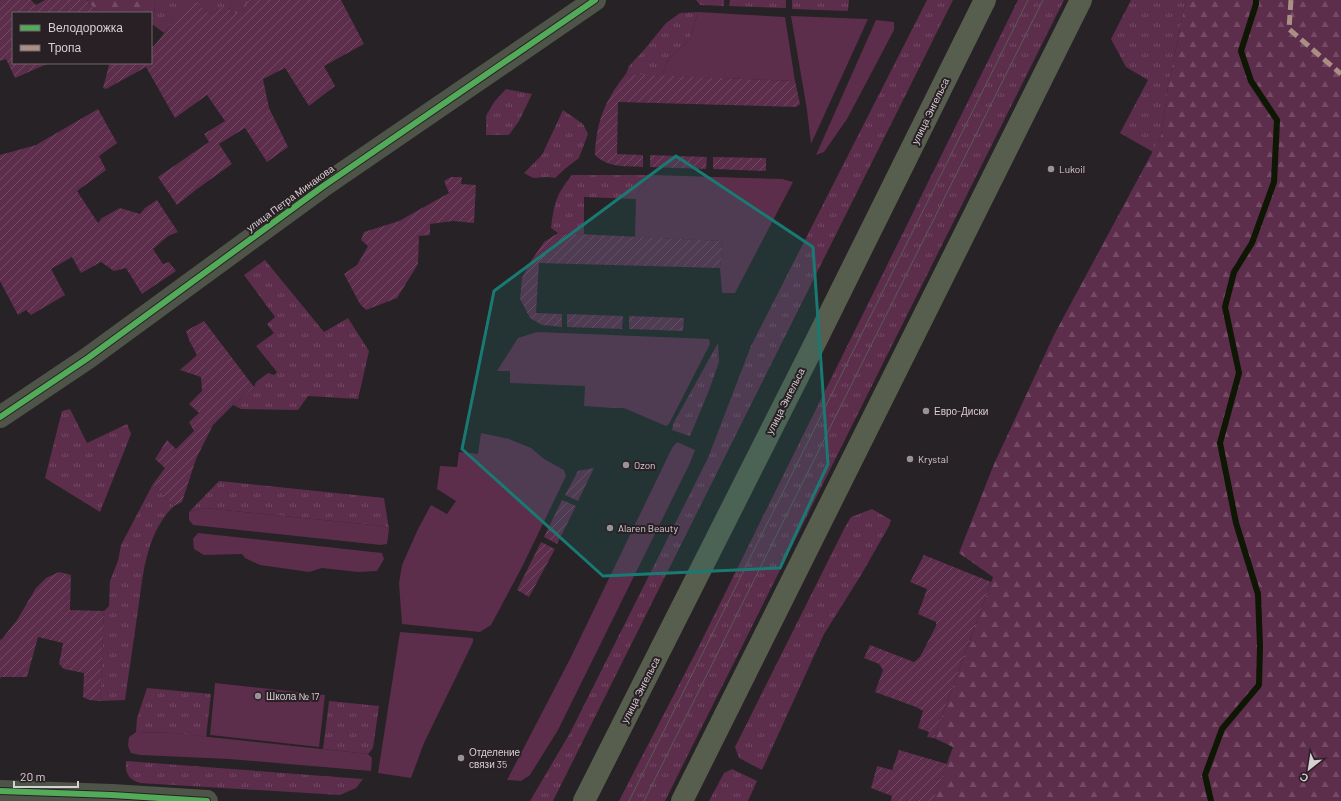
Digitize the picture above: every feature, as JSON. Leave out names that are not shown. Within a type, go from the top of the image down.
[{"type":"main road","name":"улица Энгельса","points":[[584,801],[810,353],[985,0]]},
{"type":"main road","points":[[682,801],[1081,0]]},
{"type":"street","name":"улица Петра Минакова","points":[[0,417],[88,358],[322,187],[595,0]]},
{"type":"street","points":[[0,791],[112,795],[207,801]]},
{"type":"highlighted area","points":[[676,156],[813,247],[828,464],[780,568],[603,576],[462,449],[494,291]]},
{"type":"green space","points":[[0,0],[31,0],[36,5],[45,0],[86,0],[98,12],[12,12],[12,64],[47,64],[15,78],[6,59],[0,61]]},
{"type":"green space","points":[[86,0],[155,0],[156,2],[152,24],[152,12],[98,12]]},
{"type":"green space","points":[[155,0],[239,0],[211,14],[205,11],[173,22],[164,33],[152,24],[156,2]]},
{"type":"green space","points":[[239,0],[249,0],[242,13],[233,13],[227,5]]},
{"type":"green space","points":[[249,0],[341,0],[364,44],[324,66],[335,86],[309,106],[285,68],[263,79],[269,108],[288,147],[267,162],[245,128],[219,144],[232,164],[177,205],[158,177],[209,142],[204,134],[225,121],[207,95],[175,118],[146,67],[106,89],[103,88],[109,65],[152,64],[152,47],[173,22],[197,2],[205,11],[211,14],[227,5],[233,13],[242,13]]},
{"type":"green space","points":[[696,0],[724,0],[724,6],[700,5]]},
{"type":"green space","points":[[730,0],[786,0],[786,8],[729,6]]},
{"type":"green space","points":[[792,0],[849,0],[848,11],[792,9]]},
{"type":"green space","points":[[927,0],[953,0],[553,801],[530,801],[570,733],[708,458],[751,346]]},
{"type":"green space","points":[[1018,0],[1064,0],[665,801],[619,801],[699,646]]},
{"type":"green space","points":[[1131,0],[1186,0],[1168,87],[1161,136],[1153,152],[1120,133],[1148,80],[1126,67],[1111,39]]},
{"type":"green space","points":[[1186,0],[1341,0],[1341,801],[933,801],[953,747],[934,738],[993,577],[959,553],[994,464],[1054,335],[1161,136],[1168,87]]},
{"type":"green space","points":[[698,12],[690,39],[668,60],[662,76],[626,74],[629,66],[666,23],[680,13]]},
{"type":"green space","points":[[698,12],[785,17],[795,81],[662,76],[668,60],[690,39]]},
{"type":"green space","points":[[791,16],[868,19],[811,144],[807,110]]},
{"type":"green space","points":[[876,20],[894,22],[894,30],[847,119],[824,152],[816,155]]},
{"type":"green space","points":[[626,74],[795,81],[800,104],[796,107],[618,102],[617,154],[643,155],[643,167],[618,166],[606,162],[595,155],[596,143],[597,132],[607,102]]},
{"type":"green space","points":[[506,89],[532,94],[519,121],[509,135],[486,135],[486,116],[494,102]]},
{"type":"green space","points":[[98,109],[117,143],[99,156],[106,170],[77,191],[98,223],[102,218],[120,208],[140,214],[145,208],[157,200],[178,232],[168,236],[153,249],[163,264],[169,262],[176,271],[142,294],[126,268],[114,271],[101,262],[81,273],[72,257],[51,269],[65,295],[31,315],[26,310],[18,315],[0,281],[0,155],[36,145]]},
{"type":"green space","points":[[563,110],[583,124],[588,134],[579,158],[555,178],[533,178],[524,173],[542,155]]},
{"type":"green space","points":[[650,155],[707,157],[706,169],[650,167]]},
{"type":"green space","points":[[713,157],[766,158],[766,171],[713,169]]},
{"type":"green space","points":[[572,175],[652,175],[636,195],[636,199],[584,197],[584,234],[558,233],[551,228],[553,212],[562,188]]},
{"type":"green space","points":[[652,175],[782,179],[793,182],[735,293],[722,293],[720,268],[723,241],[635,237],[636,195]]},
{"type":"green space","points":[[451,177],[462,177],[461,184],[476,185],[474,223],[453,221],[430,224],[430,235],[419,236],[418,264],[397,298],[366,310],[360,304],[344,274],[357,265],[368,246],[361,240],[364,232],[399,221],[449,193],[444,181]]},
{"type":"green space","points":[[558,233],[723,241],[720,268],[539,263],[536,313],[562,314],[562,327],[542,325],[530,318],[520,299],[522,278],[544,242]]},
{"type":"green space","points":[[265,260],[324,332],[348,318],[369,351],[358,399],[308,396],[298,410],[241,409],[233,405],[254,387],[256,382],[268,373],[274,375],[277,372],[256,346],[274,333],[267,324],[275,317],[244,275]]},
{"type":"green space","points":[[567,314],[623,316],[622,329],[567,327]]},
{"type":"green space","points":[[629,316],[684,318],[683,331],[629,329]]},
{"type":"green space","points":[[204,321],[254,387],[213,425],[196,459],[182,502],[174,506],[153,484],[165,468],[155,459],[167,440],[176,449],[194,431],[189,422],[199,413],[189,404],[202,391],[201,377],[180,370],[197,355],[186,331]]},
{"type":"green space","points":[[537,332],[709,339],[710,344],[669,424],[666,426],[624,408],[584,406],[585,386],[510,383],[510,371],[497,371],[518,338]]},
{"type":"green space","points":[[718,343],[719,362],[690,436],[672,430],[673,424]]},
{"type":"green space","points":[[70,409],[87,443],[127,424],[131,434],[100,512],[45,478],[62,411]]},
{"type":"green space","points":[[481,433],[509,439],[531,448],[544,459],[564,470],[566,476],[523,565],[491,625],[480,632],[402,624],[399,583],[402,565],[418,529],[431,505],[447,514],[456,501],[437,489],[440,466],[457,467],[459,452],[478,454]]},
{"type":"green space","points":[[677,442],[695,450],[690,463],[558,730],[530,775],[521,781],[507,780],[570,659],[672,448]]},
{"type":"green space","points":[[594,468],[578,501],[565,495],[578,471]]},
{"type":"green space","points":[[219,481],[384,498],[389,529],[383,526],[204,508],[189,512]]},
{"type":"green space","points":[[153,484],[174,506],[156,530],[146,558],[125,700],[100,701],[104,611],[109,606],[110,581],[118,561],[121,545]]},
{"type":"green space","points":[[562,500],[576,506],[557,544],[544,537]]},
{"type":"green space","points":[[204,508],[383,526],[389,529],[387,544],[381,545],[193,525],[189,520],[189,512]]},
{"type":"green space","points":[[872,509],[891,520],[889,526],[861,575],[824,634],[762,770],[739,758],[735,747],[845,527],[851,517]]},
{"type":"green space","points":[[198,533],[382,553],[384,559],[377,571],[358,572],[322,568],[309,572],[260,565],[245,558],[242,554],[204,555],[194,549],[193,539]]},
{"type":"green space","points":[[541,542],[555,549],[529,597],[517,590]]},
{"type":"green space","points":[[924,555],[991,582],[934,738],[927,737],[929,732],[918,728],[923,711],[875,692],[883,670],[879,664],[864,658],[870,645],[914,662],[920,657],[936,626],[936,622],[918,614],[927,589],[910,582]]},
{"type":"green space","points":[[59,572],[71,575],[70,610],[104,611],[100,701],[89,700],[83,697],[84,673],[64,669],[59,664],[63,643],[38,637],[27,677],[1,677],[0,679],[0,640],[17,620],[36,588],[46,578]]},
{"type":"green space","points":[[400,632],[473,638],[473,642],[424,743],[411,778],[378,773]]},
{"type":"green space","points":[[215,683],[325,695],[319,747],[210,735]]},
{"type":"green space","points":[[147,688],[211,694],[206,737],[172,733],[136,732],[137,718]]},
{"type":"green space","points":[[329,701],[379,706],[373,748],[368,754],[323,749]]},
{"type":"green space","points":[[136,732],[172,733],[368,754],[372,758],[371,771],[229,759],[140,755],[131,753],[128,746],[129,737]]},
{"type":"green space","points":[[899,750],[947,764],[933,801],[891,801],[892,796],[871,788],[877,766],[892,770]]},
{"type":"green space","points":[[126,761],[363,779],[356,788],[340,795],[140,783],[133,780],[128,775]]},
{"type":"green space","points":[[732,769],[757,781],[748,801],[709,801],[724,773]]},
{"type":"waterway","points":[[1211,801],[1205,775],[1222,729],[1259,685],[1260,646],[1258,594],[1236,523],[1220,443],[1239,373],[1225,307],[1234,272],[1252,243],[1274,182],[1277,120],[1251,81],[1241,51],[1256,0]]},
{"type":"tram line","points":[[629,801],[1028,0]]},
{"type":"tram line","points":[[644,801],[1043,0]]},
{"type":"marked path","points":[[1291,0],[1289,29],[1341,74]]},
{"type":"cycle path","points":[[0,417],[88,358],[322,187],[595,0]]},
{"type":"cycle path","points":[[0,791],[112,795],[207,801]]},
{"type":"place","name":"Lukoil","points":[[1051,169]]},
{"type":"place","name":"Евро-Диски","points":[[926,411]]},
{"type":"place","name":"Krystal","points":[[910,459]]},
{"type":"place","name":"Ozon","points":[[626,465]]},
{"type":"place","name":"Alaren Beauty","points":[[610,528]]},
{"type":"place","name":"Школа № 17","points":[[258,696]]},
{"type":"place","name":"Отделение связи 35","points":[[461,758]]}]
